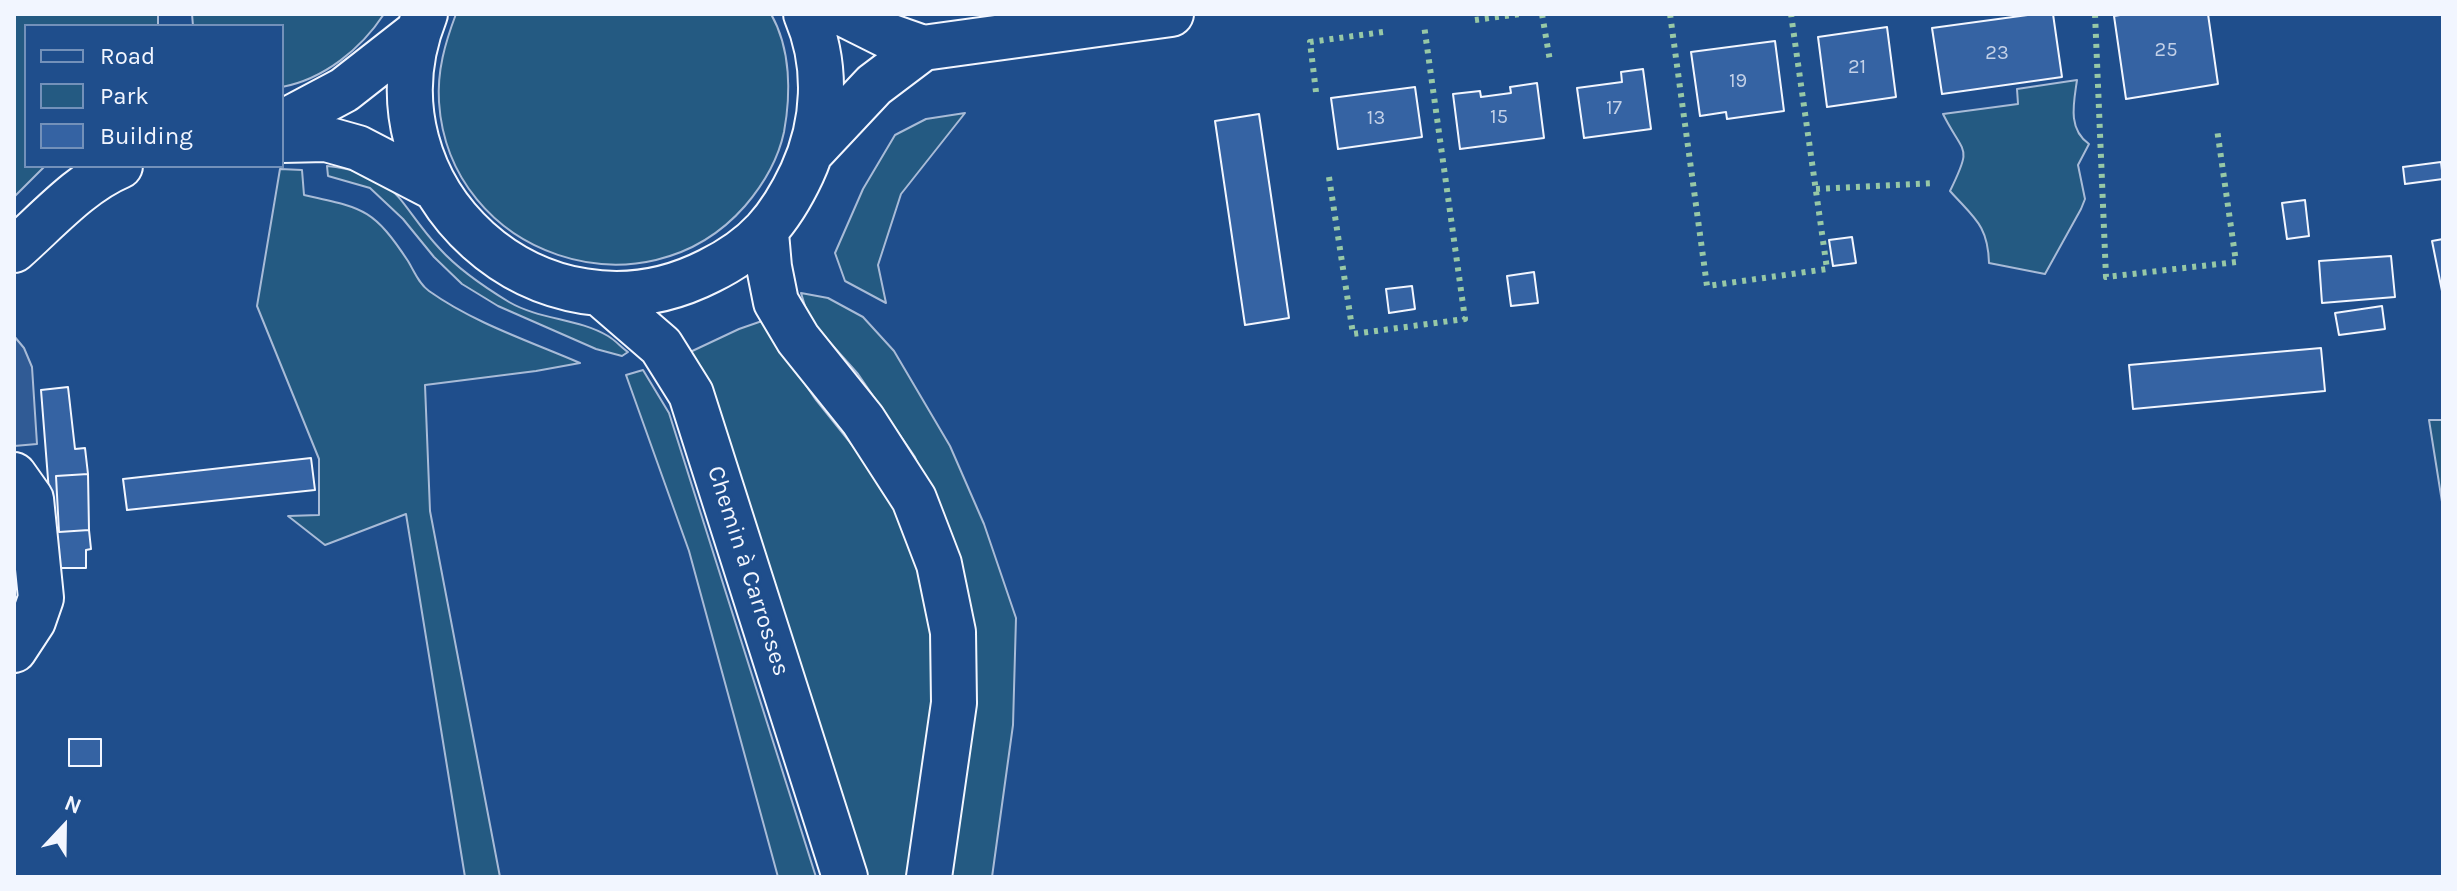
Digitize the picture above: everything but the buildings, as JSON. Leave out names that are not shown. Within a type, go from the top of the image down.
[{"type":"main road","points":[[422,23],[409,85],[414,133],[422,161],[435,188],[482,246],[516,270],[558,287],[602,295],[662,291],[688,282],[730,261],[766,233],[791,197],[812,152],[821,106],[822,83],[813,30],[806,14]]},
{"type":"main road","points":[[844,14],[886,35],[923,48],[1171,14]]},
{"type":"main road","points":[[284,122],[344,90],[422,23]]},
{"type":"main road","points":[[812,152],[874,85],[923,48]]},
{"type":"main road","points":[[284,140],[326,139],[337,142],[389,162],[435,188]]},
{"type":"main road","points":[[14,250],[79,192],[116,168]]},
{"type":"main road","points":[[766,233],[776,302],[798,339],[863,420],[914,499],[939,564],[953,632],[954,703],[929,877]]},
{"type":"main road","name":"Chemin à Carrosses","points":[[602,295],[661,346],[691,394],[845,877]]},
{"type":"main road","points":[[14,475],[31,499],[41,598],[33,621],[14,650]]},
{"type":"green space","points":[[14,14],[158,14],[158,24],[24,24],[24,168],[43,168],[14,197]]},
{"type":"green space","points":[[192,14],[384,14],[364,39],[340,61],[312,77],[284,86],[284,24],[193,24]]},
{"type":"green space","points":[[456,14],[771,14],[778,28],[788,72],[784,132],[774,162],[745,206],[703,241],[656,260],[606,264],[558,255],[514,233],[477,199],[451,155],[439,102],[439,79]]},
{"type":"green space","points":[[2077,80],[2075,123],[2077,131],[2089,144],[2078,165],[2085,199],[2081,209],[2045,274],[1989,263],[1983,231],[1950,191],[1962,165],[1963,151],[1943,114],[2018,104],[2017,89]]},
{"type":"green space","points":[[965,113],[901,194],[878,265],[886,303],[845,281],[835,253],[863,189],[895,135],[926,119]]},
{"type":"green space","points":[[327,166],[351,170],[384,183],[447,257],[509,302],[596,330],[628,352],[622,356],[596,349],[498,306],[462,284],[370,188],[328,176]]},
{"type":"green space","points":[[280,169],[302,170],[304,195],[340,203],[375,220],[396,243],[422,285],[446,302],[502,331],[580,363],[425,385],[430,511],[500,877],[465,877],[406,514],[325,545],[288,516],[319,515],[319,459],[257,306]]},
{"type":"green space","points":[[801,293],[828,298],[863,317],[894,351],[950,446],[984,524],[1016,618],[1013,725],[992,877],[946,877],[955,558],[915,457],[858,374],[809,319]]},
{"type":"green space","points":[[762,321],[816,400],[868,465],[909,533],[942,670],[915,840],[906,877],[858,877],[688,353]]},
{"type":"green space","points":[[643,370],[669,413],[816,877],[778,877],[689,551],[626,375]]},
{"type":"green space","points":[[2429,420],[2443,420],[2443,508]]},
{"type":"shaded area","points":[[14,336],[24,348],[32,367],[37,444],[14,446]]},
{"type":"hedge","points":[[1475,20],[1520,14]]},
{"type":"hedge","points":[[1542,14],[1550,61]]},
{"type":"hedge","points":[[1670,14],[1707,286],[1827,269],[1791,14]]},
{"type":"hedge","points":[[2095,14],[2106,277],[2236,262],[2217,129]]},
{"type":"hedge","points":[[1329,177],[1353,334],[1465,319],[1424,25]]},
{"type":"hedge","points":[[1316,92],[1310,42],[1383,32]]},
{"type":"hedge","points":[[1816,189],[1934,183]]}]
